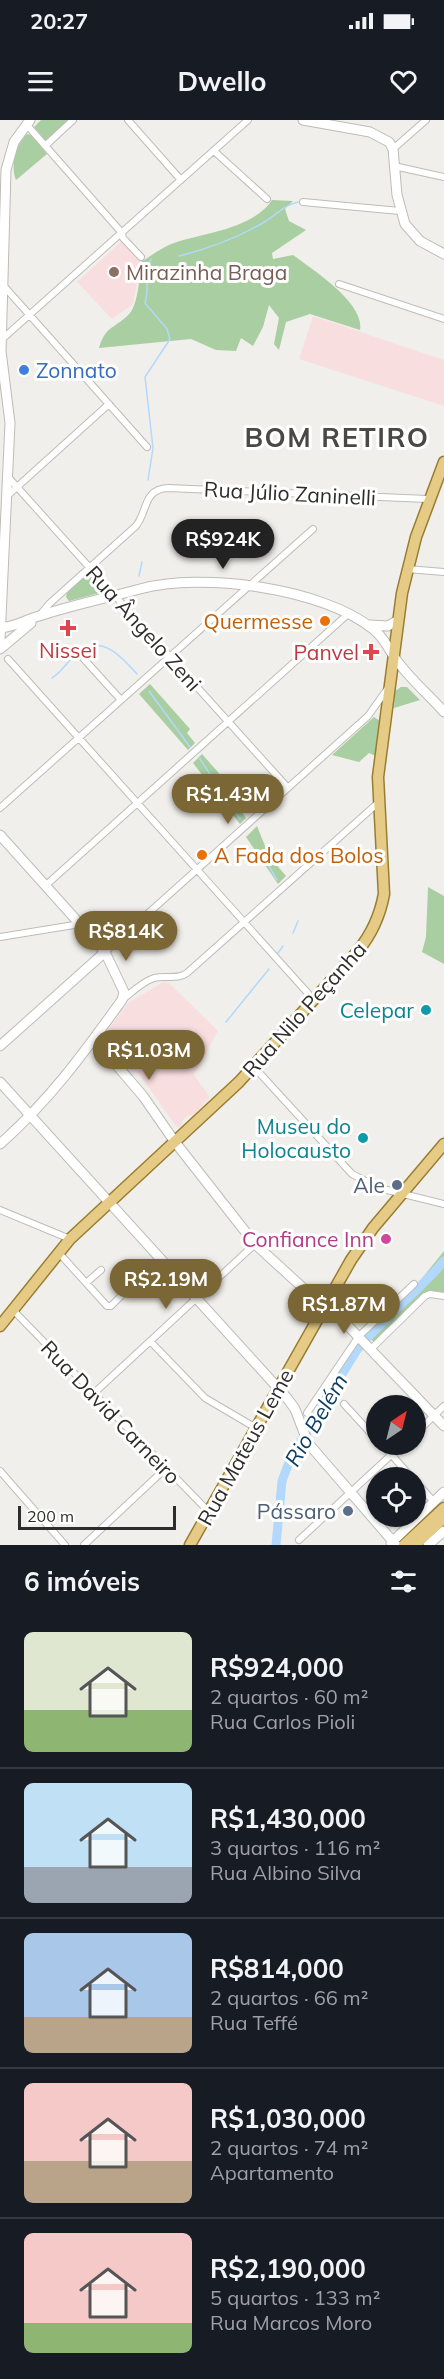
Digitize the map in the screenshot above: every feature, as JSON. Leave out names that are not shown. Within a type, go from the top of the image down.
[{"type":"main road","points":[[303,120],[338,123],[378,134],[389,142],[393,149],[400,211],[405,224],[415,237],[444,255]]},
{"type":"main road","points":[[0,639],[2,515],[7,476],[9,415],[0,341],[1,282],[8,162],[14,142],[28,122]]},
{"type":"main road","name":"Rua Nilo Peçanha","points":[[0,1326],[70,1239],[254,1067],[363,945],[372,930],[380,910],[384,884],[378,777],[398,620],[407,569],[444,462]]},
{"type":"main road","name":"Rua Ângelo Zeni","points":[[0,468],[7,476]]},
{"type":"main road","points":[[0,628],[16,626],[40,615],[172,582],[209,582],[248,587],[305,598],[348,614],[368,625],[387,643],[394,657],[444,712]]},
{"type":"main road","points":[[0,649],[40,615]]},
{"type":"main road","points":[[368,625],[382,627],[398,620]]},
{"type":"main road","points":[[0,835],[105,952],[123,985],[124,992],[122,1000],[70,1073],[32,1116],[0,1144]]},
{"type":"main road","points":[[0,1046],[105,952]]},
{"type":"main road","points":[[99,1033],[113,1061]]},
{"type":"main road","points":[[91,1044],[97,1045],[143,1096],[175,1142],[255,1244],[302,1287],[326,1303],[444,1426]]},
{"type":"main road","points":[[0,1082],[279,1388],[295,1409],[307,1439],[396,1544]]},
{"type":"main road","name":"Rua Mateus Leme","points":[[190,1545],[360,1247],[444,1144]]},
{"type":"main road","points":[[396,1544],[444,1492]]},
{"type":"main road","points":[[396,1544],[444,1508]]},
{"type":"main road","points":[[415,1545],[444,1518]]},
{"type":"main road","points":[[428,1545],[444,1531]]},
{"type":"street","points":[[45,146],[73,120]]},
{"type":"street","points":[[128,120],[181,180]]},
{"type":"street","points":[[0,341],[248,120]]},
{"type":"street","points":[[393,149],[426,120]]},
{"type":"street","points":[[28,122],[45,146],[141,257]]},
{"type":"street","points":[[214,151],[267,200]]},
{"type":"street","points":[[394,166],[444,177]]},
{"type":"street","points":[[303,202],[400,211]]},
{"type":"street","points":[[1,282],[147,447]]},
{"type":"street","points":[[339,284],[444,320]]},
{"type":"street","points":[[3,499],[109,404]]},
{"type":"street","name":"Rua Ângelo Zeni","points":[[7,476],[288,788]]},
{"type":"street","name":"Rua Júlio Zaninelli","points":[[89,568],[136,526],[152,493],[168,488],[429,500]]},
{"type":"street","points":[[0,808],[313,528]]},
{"type":"street","points":[[40,615],[57,596],[89,568]]},
{"type":"street","points":[[407,569],[444,572]]},
{"type":"street","points":[[57,596],[69,608]]},
{"type":"street","points":[[45,886],[348,614]]},
{"type":"street","points":[[83,658],[121,700]]},
{"type":"street","points":[[8,659],[314,1000]]},
{"type":"street","points":[[105,952],[368,716],[390,685]]},
{"type":"street","points":[[368,716],[377,715],[385,722]]},
{"type":"street","points":[[122,1000],[139,986],[154,978],[183,975],[378,802]]},
{"type":"street","points":[[0,937],[80,924]]},
{"type":"street","points":[[123,985],[139,986]]},
{"type":"street","points":[[254,1067],[352,1174],[371,1186],[444,1204]]},
{"type":"street","points":[[0,1210],[70,1239]]},
{"type":"street","points":[[93,1394],[255,1244]]},
{"type":"street","points":[[59,1253],[106,1306],[111,1306],[122,1295]]},
{"type":"street","points":[[86,1283],[101,1270]]},
{"type":"street","points":[[307,1413],[414,1284]]},
{"type":"street","points":[[365,1342],[425,1296],[430,1294],[444,1296]]},
{"type":"street","name":"Rua David Carneiro","points":[[13,1310],[209,1512]]},
{"type":"street","points":[[150,1341],[205,1398],[256,1428]]},
{"type":"street","points":[[344,1404],[366,1428]]},
{"type":"street","points":[[426,1423],[444,1406]]},
{"type":"street","points":[[299,1540],[391,1455],[402,1467]]},
{"type":"street","points":[[84,1545],[165,1469]]},
{"type":"street","points":[[0,1471],[65,1545]]},
{"type":"street","points":[[426,1493],[434,1502]]},
{"type":"shaded area","name":"Mirazinha Braga","points":[[122,241],[141,262],[133,304],[112,319],[77,282]]},
{"type":"shaded area","points":[[313,316],[444,360],[444,406],[299,359]]},
{"type":"shaded area","points":[[163,982],[169,983],[218,1031],[194,1075],[210,1097],[193,1116],[188,1115],[183,1120],[181,1127],[176,1126],[141,1077],[106,1040],[105,1034],[128,1003]]},
{"type":"green space","points":[[41,120],[68,120],[46,141],[34,127]]},
{"type":"green space","points":[[27,134],[31,135],[47,154],[16,180],[15,156],[20,143]]},
{"type":"green space","points":[[272,200],[293,201],[285,209],[289,221],[306,230],[272,253],[273,259],[293,255],[324,278],[346,298],[354,309],[360,330],[310,314],[286,322],[279,350],[274,344],[279,318],[269,305],[263,327],[253,346],[241,338],[236,351],[216,350],[191,339],[99,348],[108,331],[133,309],[141,262],[174,243],[241,224],[264,210]]},
{"type":"green space","points":[[90,572],[107,591],[69,601],[66,597],[67,593]]},
{"type":"green space","points":[[150,684],[190,729],[187,733],[195,743],[188,750],[139,694]]},
{"type":"green space","points":[[401,687],[407,687],[420,700],[394,708],[395,691]]},
{"type":"green space","points":[[374,717],[380,721],[376,756],[369,753],[359,762],[332,755]]},
{"type":"green space","points":[[202,754],[224,779],[221,783],[246,818],[240,824],[193,763]]},
{"type":"green space","points":[[257,826],[269,856],[286,876],[278,884],[246,837]]},
{"type":"green space","points":[[428,887],[444,896],[444,964],[422,952],[426,937]]},
{"type":"green space","points":[[444,1251],[444,1292],[427,1291],[374,1342],[366,1334],[419,1282]]},
{"type":"waterway","points":[[179,256],[235,237],[256,227],[285,207],[298,202]]},
{"type":"waterway","points":[[148,480],[153,448],[145,377],[170,339],[167,329],[145,303],[151,259]]},
{"type":"waterway","points":[[139,576],[142,562]]},
{"type":"waterway","points":[[52,678],[79,651],[96,645],[119,655],[137,674]]},
{"type":"waterway","points":[[149,691],[190,747]]},
{"type":"waterway","points":[[200,759],[240,819]]},
{"type":"waterway","points":[[260,851],[277,880]]},
{"type":"waterway","points":[[293,933],[298,921]]},
{"type":"waterway","points":[[278,953],[283,946]]},
{"type":"waterway","points":[[226,1022],[269,969]]},
{"type":"waterway","name":"Rio Belém","points":[[276,1545],[282,1481],[291,1457],[357,1350],[444,1261]]},
{"type":"place","name":"Mirazinha Braga","points":[[114,272]]},
{"type":"place","name":"Zonnato","points":[[24,370]]},
{"type":"place","name":"Quermesse","points":[[325,621]]},
{"type":"place","name":"Nissei","points":[[68,628]]},
{"type":"place","name":"Panvel","points":[[371,652]]},
{"type":"place","name":"A Fada dos Bolos","points":[[202,855]]},
{"type":"place","name":"Celepar","points":[[426,1010]]},
{"type":"place","name":"Museu do Holocausto","points":[[363,1138]]},
{"type":"place","name":"Ale","points":[[397,1185]]},
{"type":"place","name":"Confiance Inn","points":[[386,1239]]},
{"type":"place","name":"Pássaro","points":[[348,1511]]},
{"type":"district","name":"BOM RETIRO","points":[[337,437]]}]
